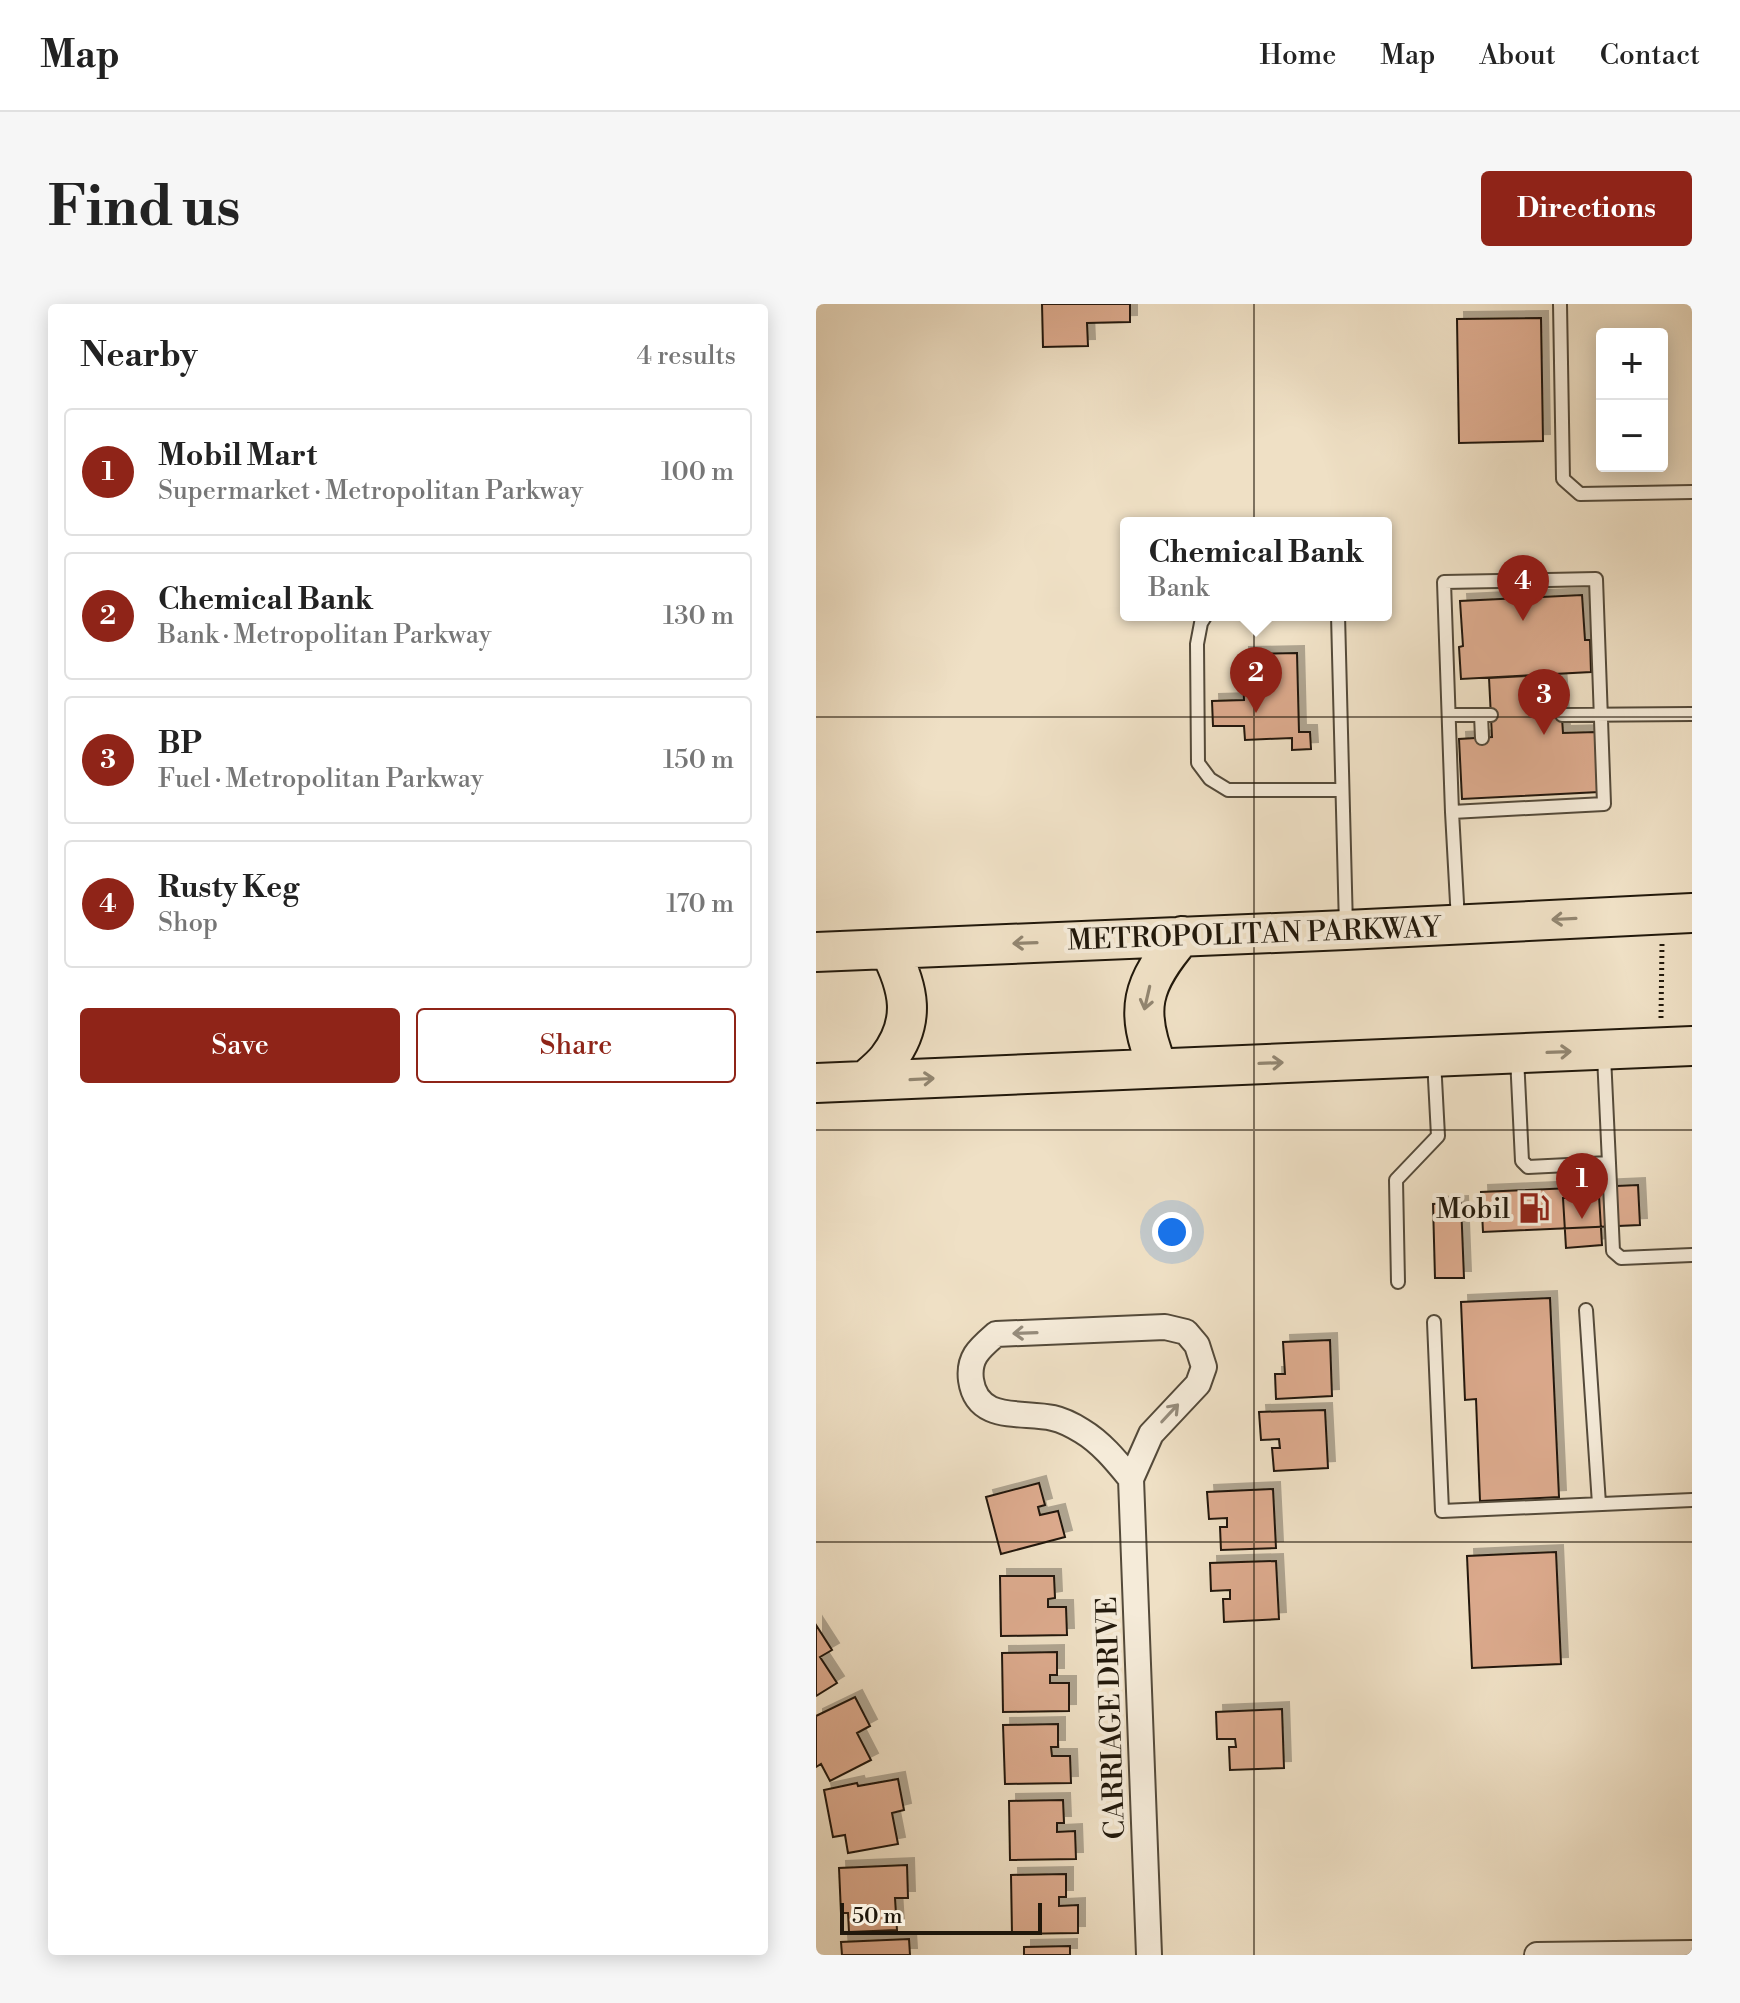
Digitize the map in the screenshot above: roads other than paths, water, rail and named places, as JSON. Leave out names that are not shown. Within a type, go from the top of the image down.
[{"type":"main road","name":"METROPOLITAN PARKWAY","points":[[816,952],[1692,913]]},
{"type":"main road","points":[[1158,1068],[1143,1021],[1145,999],[1163,958],[1182,936]]},
{"type":"main road","points":[[865,1081],[888,1060],[901,1035],[907,1012],[907,993],[889,949]]},
{"type":"main road","points":[[816,1083],[1692,1046]]},
{"type":"street","name":"CARRIAGE DRIVE","points":[[1131,1479],[1110,1454],[1083,1431],[1055,1418],[1007,1414],[987,1408],[973,1392],[970,1373],[976,1351],[996,1334],[1165,1327],[1186,1332],[1197,1345],[1204,1367],[1198,1384],[1151,1434],[1131,1479],[1149,1955]]},
{"type":"street","points":[[1537,1955],[1692,1953]]},
{"type":"lane","points":[[1560,304],[1563,479],[1580,494],[1692,492]]},
{"type":"lane","points":[[1452,812],[1486,804],[1562,800],[1604,804],[1596,579],[1444,582],[1452,812],[1458,924]]},
{"type":"lane","points":[[1202,621],[1197,644],[1198,763],[1210,779],[1228,790],[1342,790]]},
{"type":"lane","points":[[1338,621],[1346,930]]},
{"type":"lane","points":[[1562,715],[1692,714]]},
{"type":"lane","points":[[1449,715],[1486,715],[1482,738]]},
{"type":"lane","points":[[1604,1050],[1613,1251],[1621,1258],[1692,1255]]},
{"type":"lane","points":[[1517,1053],[1522,1161],[1528,1167],[1609,1163]]},
{"type":"lane","points":[[1398,1282],[1396,1180],[1438,1136],[1434,1056]]},
{"type":"lane","points":[[1586,1310],[1599,1504]]},
{"type":"lane","points":[[1434,1322],[1442,1511],[1692,1500]]},
{"type":"place","name":"Rusty Keg","points":[[1523,621]]},
{"type":"place","name":"Chemical Bank","points":[[1256,713]]},
{"type":"place","name":"BP","points":[[1544,735]]},
{"type":"place","name":"Mobil","points":[[1534,1208]]},
{"type":"place","name":"Mobil Mart","points":[[1582,1219]]}]
